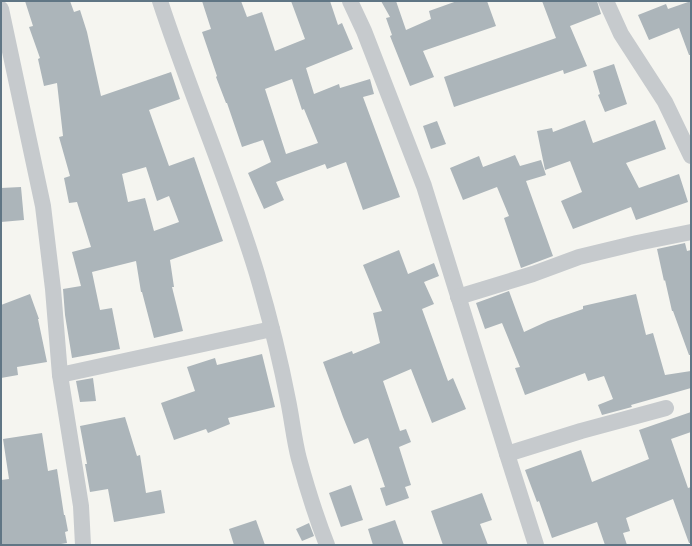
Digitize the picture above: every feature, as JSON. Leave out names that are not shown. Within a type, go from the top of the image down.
[{"type":"street","points":[[160,1],[226,182],[257,274],[272,329],[299,458],[327,545]]},
{"type":"street","points":[[350,1],[364,32],[424,186],[506,454],[536,545]]},
{"type":"street","points":[[606,1],[621,34],[665,102],[691,156]]},
{"type":"street","points":[[1,8],[43,206],[53,289],[60,375],[80,506],[83,545]]},
{"type":"street","points":[[458,297],[579,258],[637,243],[691,232]]},
{"type":"street","points":[[60,375],[272,329]]},
{"type":"street","points":[[506,454],[581,431],[666,408]]},
{"type":"building","points":[[25,1],[70,1],[74,12],[80,10],[87,32],[101,96],[171,72],[180,99],[149,110],[169,166],[194,157],[223,241],[170,260],[174,287],[172,287],[183,331],[154,338],[141,292],[136,261],[92,272],[100,310],[112,308],[120,349],[72,358],[65,315],[63,289],[81,286],[72,252],[91,247],[77,202],[69,203],[64,178],[70,176],[59,137],[63,136],[57,83],[44,86],[38,59],[40,58],[29,27],[33,26]],"holes":[[[146,167],[157,201],[169,196],[179,222],[154,231],[145,198],[128,202],[122,174]]]},
{"type":"building","points":[[202,1],[241,1],[247,17],[262,12],[275,51],[305,39],[291,1],[330,1],[338,25],[342,23],[353,49],[306,68],[314,94],[339,84],[340,88],[370,79],[374,94],[363,97],[400,197],[363,210],[346,162],[327,169],[325,164],[276,182],[284,200],[264,209],[248,173],[271,162],[263,140],[242,147],[227,103],[216,77],[217,76],[202,32],[211,29]],"holes":[[[292,79],[302,110],[304,109],[318,143],[286,154],[265,89]]]},
{"type":"building","points":[[381,1],[396,1],[406,30],[431,19],[429,11],[457,1],[487,1],[496,26],[423,51],[434,77],[410,86],[390,36],[392,35],[386,18],[390,17]]},
{"type":"building","points":[[542,1],[597,1],[601,14],[570,26],[587,66],[564,74],[563,70],[454,107],[444,77],[556,38]]},
{"type":"building","points":[[691,1],[691,55],[689,55],[679,28],[649,40],[638,15],[666,4],[668,9]]},
{"type":"building","points":[[614,64],[627,104],[605,112],[598,95],[600,94],[593,71]]},
{"type":"building","points":[[585,120],[593,143],[655,120],[666,149],[626,163],[639,188],[679,174],[688,202],[636,220],[631,207],[573,229],[561,201],[582,192],[570,161],[545,170],[537,131],[552,128],[553,132]]},
{"type":"building","points":[[437,121],[446,144],[431,149],[423,126]]},
{"type":"building","points":[[515,155],[520,166],[541,160],[546,175],[526,181],[553,256],[521,268],[504,218],[509,216],[497,187],[463,200],[450,168],[479,156],[483,167]]},
{"type":"building","points":[[21,187],[24,220],[1,222],[1,188]]},
{"type":"building","points":[[685,243],[687,251],[691,250],[691,355],[689,355],[672,311],[657,249]]},
{"type":"building","points":[[399,250],[408,274],[434,263],[439,276],[424,282],[434,304],[422,309],[448,381],[453,378],[466,409],[432,423],[411,369],[383,381],[400,431],[406,429],[411,442],[399,447],[411,485],[405,487],[409,498],[386,506],[380,488],[385,487],[368,438],[354,444],[323,362],[352,351],[353,354],[380,343],[373,313],[382,311],[363,265]]},
{"type":"building","points":[[509,291],[524,332],[548,321],[583,309],[583,306],[636,294],[646,335],[653,333],[665,375],[691,371],[691,388],[602,415],[598,405],[613,399],[604,376],[588,381],[585,373],[525,395],[515,368],[520,367],[502,323],[485,329],[476,303]]},
{"type":"building","points":[[30,294],[39,319],[47,362],[17,367],[18,375],[1,378],[1,305]]},
{"type":"building","points":[[262,354],[275,407],[228,418],[230,424],[208,433],[206,429],[174,440],[161,403],[195,391],[187,367],[215,358],[217,365]]},
{"type":"building","points":[[93,378],[96,401],[80,402],[76,381]]},
{"type":"building","points":[[691,412],[691,432],[671,439],[688,488],[691,487],[691,543],[689,543],[673,499],[626,518],[630,531],[623,533],[627,545],[605,545],[597,522],[552,538],[539,501],[537,502],[525,470],[581,450],[592,482],[649,459],[639,430]]},
{"type":"building","points":[[125,417],[137,456],[140,455],[146,493],[161,490],[165,513],[114,522],[108,489],[90,492],[85,464],[87,464],[80,426]]},
{"type":"building","points":[[42,433],[48,471],[57,469],[68,531],[65,532],[67,543],[55,545],[1,545],[1,480],[9,479],[3,439]]},
{"type":"building","points":[[351,485],[363,520],[341,527],[329,493]]},
{"type":"building","points":[[482,493],[492,520],[480,524],[488,545],[443,545],[431,511]]},
{"type":"building","points":[[256,520],[265,545],[234,545],[229,529]]},
{"type":"building","points":[[395,520],[404,545],[373,545],[368,529]]},
{"type":"building","points":[[309,523],[314,536],[302,541],[296,529]]}]
